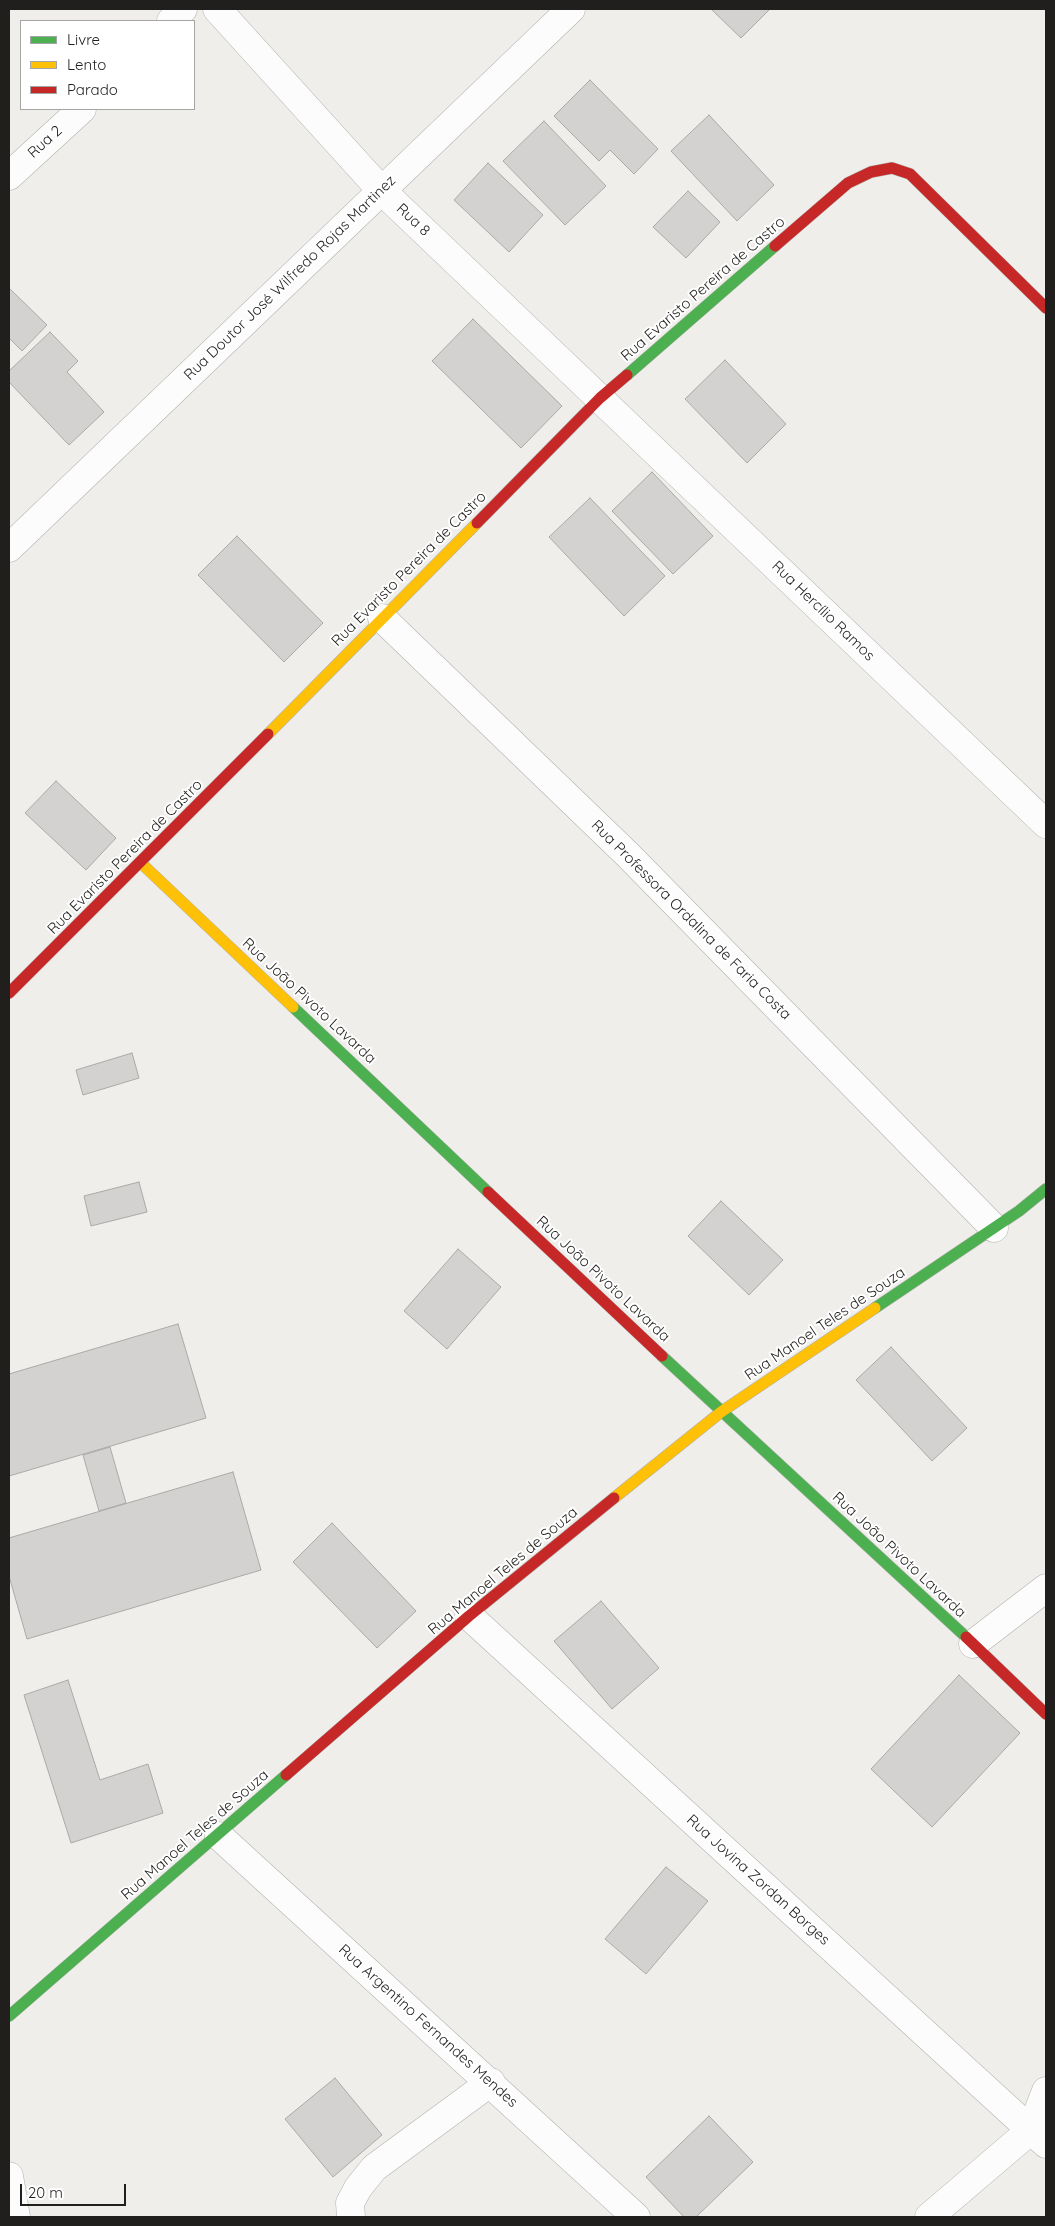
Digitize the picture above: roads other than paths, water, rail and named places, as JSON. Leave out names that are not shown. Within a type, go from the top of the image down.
[{"type":"street","points":[[172,20],[183,9]]},
{"type":"street","name":"Rua 8","points":[[217,9],[381,190],[600,398]]},
{"type":"street","name":"Rua Doutor José Wilfredo Rojas Martinez","points":[[9,548],[571,9]]},
{"type":"street","name":"Rua 2","points":[[9,176],[81,110]]},
{"type":"street","name":"Rua Evaristo Pereira de Castro","points":[[9,992],[142,863],[600,398],[848,183],[871,172],[892,168],[910,174],[1046,308]]},
{"type":"street","name":"Rua Hercílio Ramos","points":[[600,398],[1046,824]]},
{"type":"street","name":"Rua Professora Ordalina de Faria Costa","points":[[382,618],[628,855],[994,1228]]},
{"type":"street","name":"Rua João Pivoto Lavarda","points":[[142,863],[721,1412],[974,1644],[1046,1714]]},
{"type":"street","name":"Rua Manoel Teles de Souza","points":[[9,2016],[219,1836],[469,1616],[721,1412],[994,1228],[1046,1189]]},
{"type":"street","points":[[974,1644],[1046,1588]]},
{"type":"street","name":"Rua Jovina Zordan Borges","points":[[469,1616],[1039,2137]]},
{"type":"street","name":"Rua Argentino Fernandes Mendes","points":[[219,1836],[491,2082],[636,2217]]},
{"type":"street","points":[[351,2217],[350,2203],[358,2188],[374,2168],[491,2082]]},
{"type":"street","points":[[928,2217],[1039,2137],[1046,2091]]},
{"type":"street","points":[[9,2176],[16,2217]]}]
